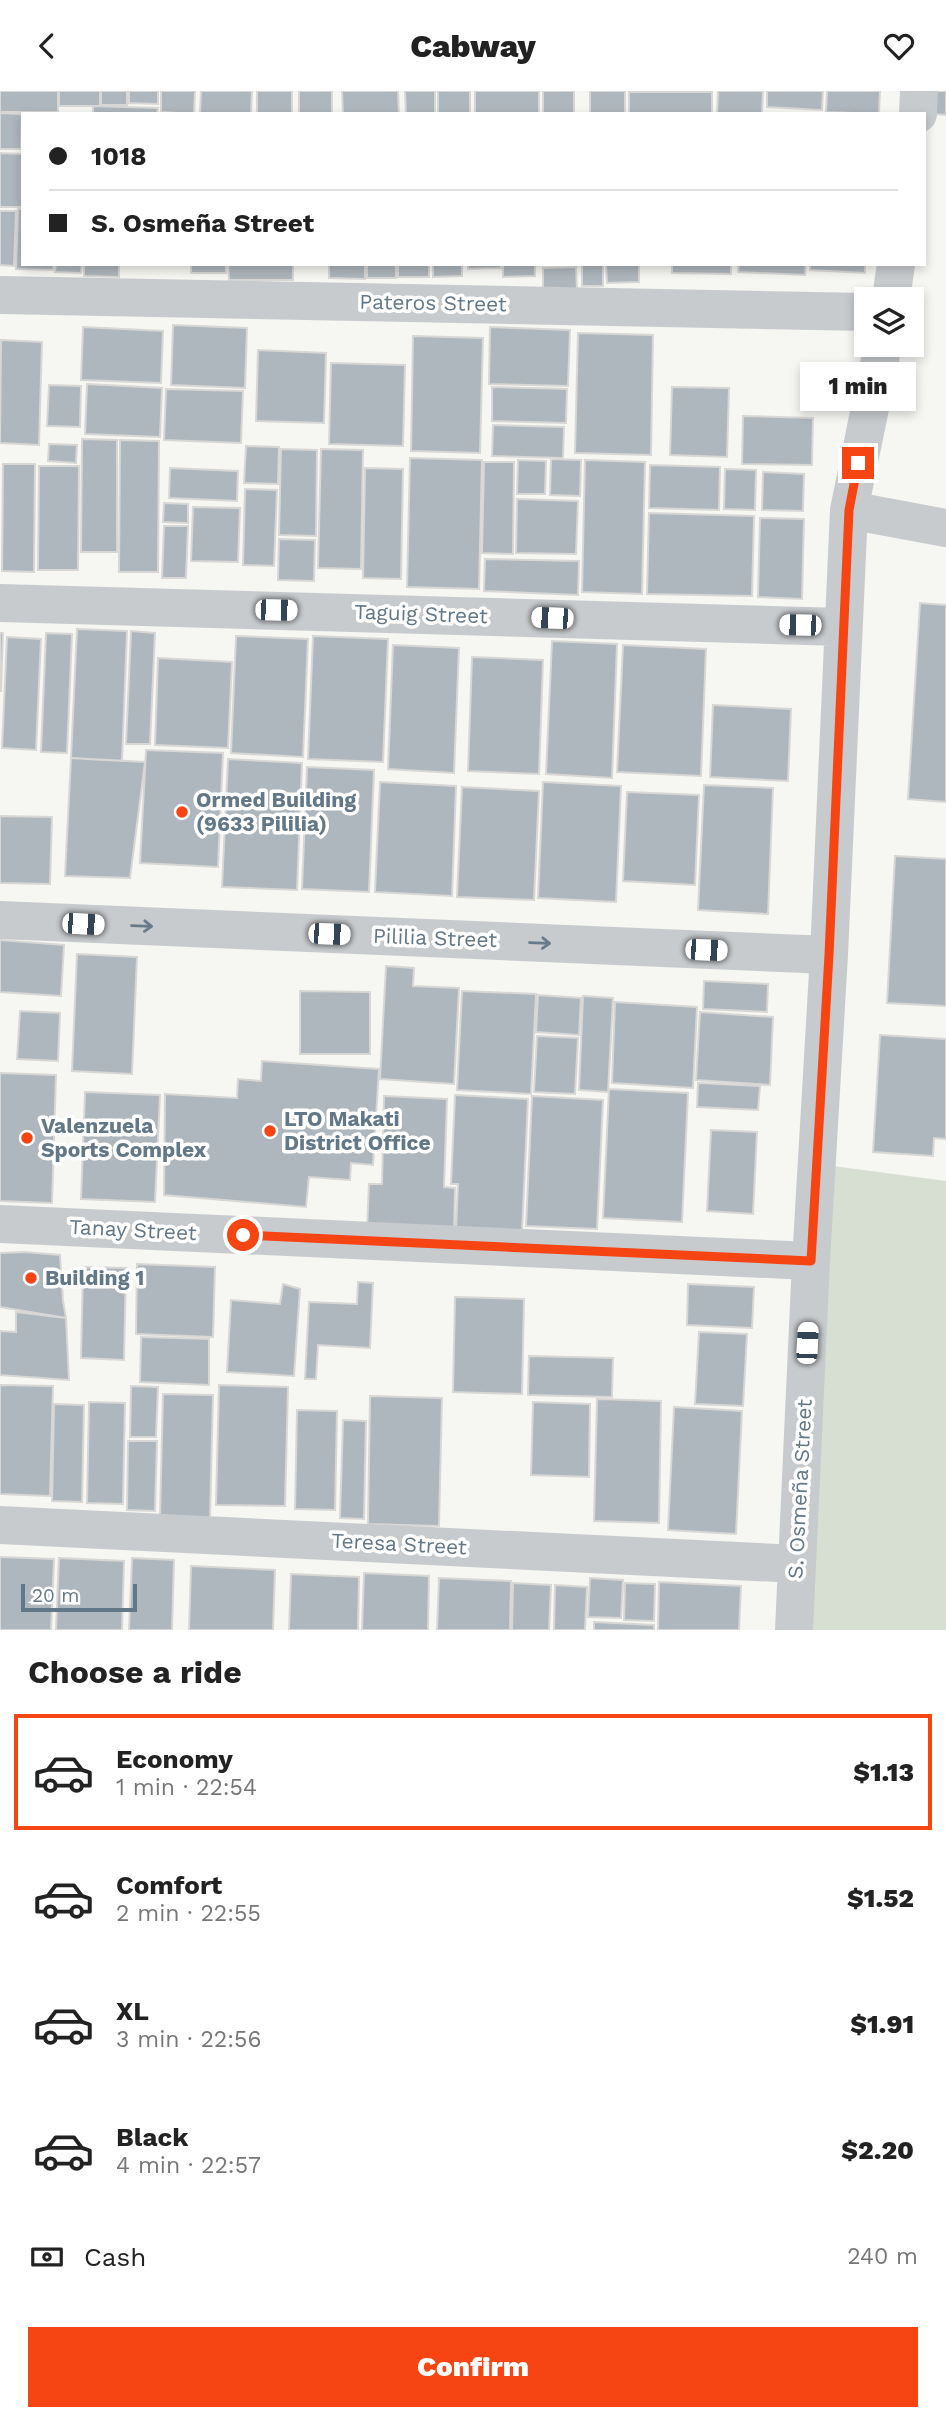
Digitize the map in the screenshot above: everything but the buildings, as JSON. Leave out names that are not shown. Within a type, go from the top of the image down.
[{"type":"street","points":[[918,112],[919,91]]},
{"type":"street","points":[[893,287],[896,266]]},
{"type":"street","name":"Pateros Street","points":[[0,295],[854,312]]},
{"type":"street","name":"S. Osmeña Street","points":[[794,1630],[849,510],[881,357]]},
{"type":"street","points":[[849,510],[946,528]]},
{"type":"street","name":"Taguig Street","points":[[0,603],[842,627]]},
{"type":"street","name":"Pililia Street","points":[[0,921],[829,955]]},
{"type":"street","name":"Tanay Street","points":[[0,1224],[811,1261]]},
{"type":"street","name":"Teresa Street","points":[[0,1525],[797,1564]]},
{"type":"shaded area","points":[[833,1166],[946,1181],[946,1630],[803,1630]]},
{"type":"place","name":"Ormed Building (9633 Pililia)","points":[[182,812]]},
{"type":"place","name":"LTO Makati District Office","points":[[270,1131]]},
{"type":"place","name":"Valenzuela Sports Complex","points":[[27,1138]]},
{"type":"place","name":"Building 1","points":[[31,1278]]},
{"type":"route","points":[[243,1235],[811,1261],[829,955],[842,627],[849,510],[858,463]]}]
